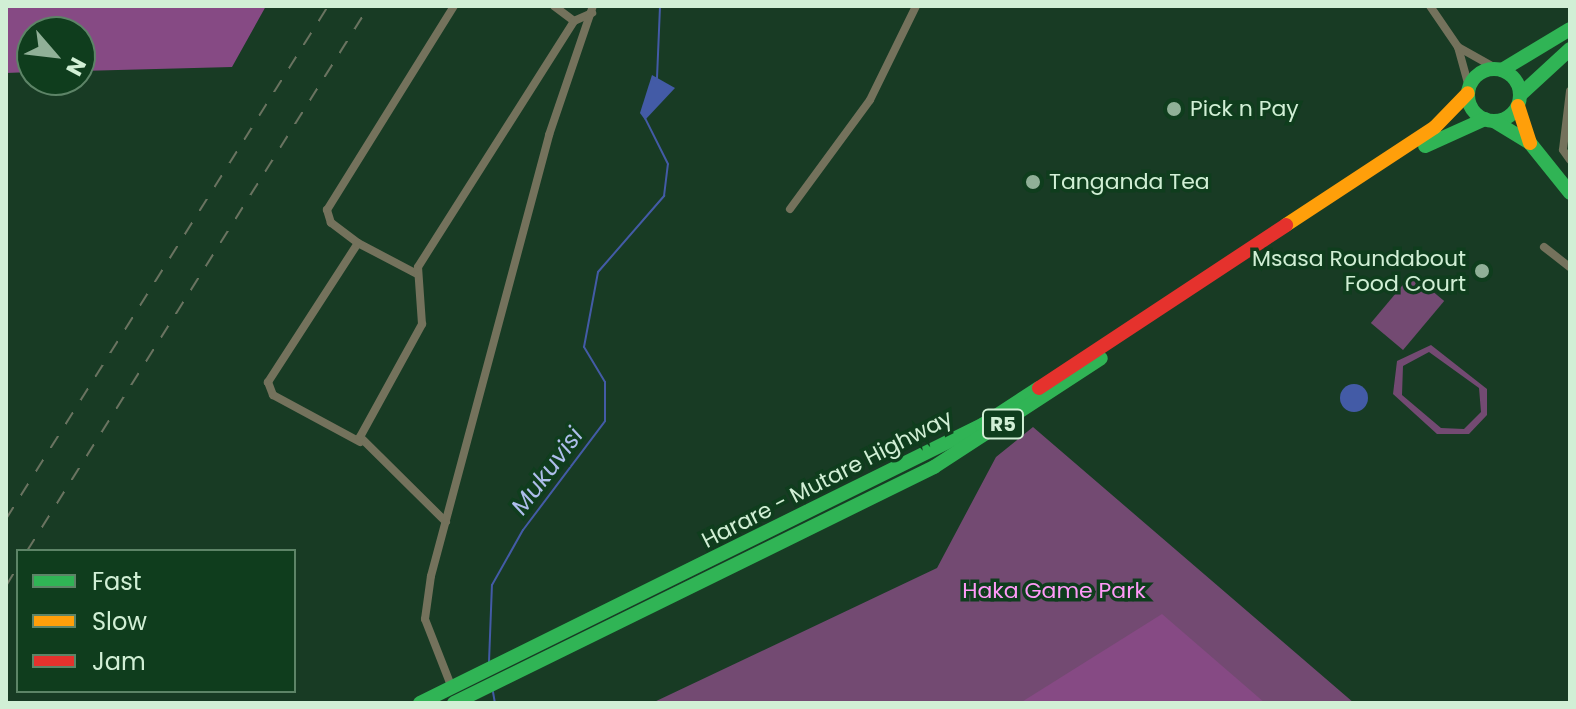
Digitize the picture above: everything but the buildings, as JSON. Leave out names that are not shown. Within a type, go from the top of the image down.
[{"type":"main road","name":"R5","points":[[1469,90],[1480,73],[1500,69],[1570,29]]},
{"type":"main road","name":"R5","points":[[1489,120],[1519,101],[1570,49]]},
{"type":"main road","points":[[1500,69],[1519,101],[1530,143]]},
{"type":"main road","points":[[1469,90],[1489,120],[1530,143],[1570,193]]},
{"type":"main road","name":"Harare - Mutare Highway","points":[[492,679],[982,425],[1435,127],[1469,90]]},
{"type":"main road","name":"Harare - Mutare Highway","points":[[420,703],[454,697],[934,467],[1439,137],[1489,120]]},
{"type":"street","points":[[417,274],[358,243],[331,223],[331,198],[454,6]]},
{"type":"street","points":[[554,6],[574,21]]},
{"type":"street","points":[[790,209],[870,100],[916,6]]},
{"type":"street","points":[[1430,6],[1458,47],[1469,90]]},
{"type":"street","points":[[360,442],[422,324],[417,274],[574,21],[592,10]]},
{"type":"street","points":[[454,697],[425,619],[446,522],[549,135],[592,10]]},
{"type":"street","points":[[1458,47],[1500,69]]},
{"type":"street","points":[[1570,91],[1563,150],[1570,160]]},
{"type":"street","points":[[1547,163],[1563,150]]},
{"type":"street","points":[[358,243],[268,382],[273,395],[360,442],[446,522]]},
{"type":"street","points":[[1544,247],[1570,267]]},
{"type":"green space","points":[[1412,274],[1444,301],[1403,350],[1371,323]]},
{"type":"green space","points":[[1431,345],[1487,389],[1487,415],[1469,434],[1437,434],[1393,394],[1397,361]],"holes":[[[1429,352],[1479,388],[1481,412],[1464,429],[1441,428],[1402,395],[1403,366]]]},
{"type":"green space","name":"Haka Game Park","points":[[1033,427],[1354,703],[652,703],[937,568],[996,457]]},
{"type":"shaded area","points":[[6,6],[266,6],[232,67],[96,71],[96,16],[16,16],[16,73],[6,73]]},
{"type":"shaded area","points":[[1162,614],[1265,703],[1020,703]]},
{"type":"water","points":[[652,75],[675,88],[645,120],[640,113]]},
{"type":"water","points":[[1354,384],[1364,388],[1368,398],[1364,408],[1354,412],[1344,408],[1340,398],[1344,388]]},
{"type":"waterway","points":[[657,78],[660,6]]},
{"type":"waterway","name":"Mukuvisi","points":[[489,662],[492,585],[523,530],[605,421],[605,382],[584,347],[598,272],[664,196],[668,164],[645,118]]},
{"type":"waterway","name":"Mukuvisi","points":[[493,692],[495,703]]},
{"type":"railway","points":[[6,519],[328,6]]},
{"type":"railway","points":[[28,549],[369,6]]},
{"type":"railway","points":[[6,586],[16,569]]},
{"type":"traffic: fast","points":[[1502,70],[1570,29]]},
{"type":"traffic: fast","points":[[1520,95],[1570,49]]},
{"type":"traffic: fast","points":[[1494,69],[1512,77],[1520,95],[1512,113],[1494,121],[1476,113],[1468,95],[1476,77],[1494,69]]},
{"type":"traffic: fast","points":[[1425,146],[1485,119]]},
{"type":"traffic: fast","points":[[1494,121],[1530,143],[1570,193]]},
{"type":"traffic: fast","points":[[454,703],[934,467],[1101,358]]},
{"type":"traffic: fast","points":[[420,703],[982,425],[1039,388]]},
{"type":"traffic: slow","points":[[1286,225],[1435,127],[1468,93]]},
{"type":"traffic: slow","points":[[1518,106],[1530,143]]},
{"type":"traffic: jam","points":[[1039,388],[1286,225]]},
{"type":"place","name":"Pick n Pay","points":[[1174,109]]},
{"type":"place","name":"Tanganda Tea","points":[[1033,182]]},
{"type":"place","name":"Msasa Roundabout Food Court","points":[[1482,271]]}]
